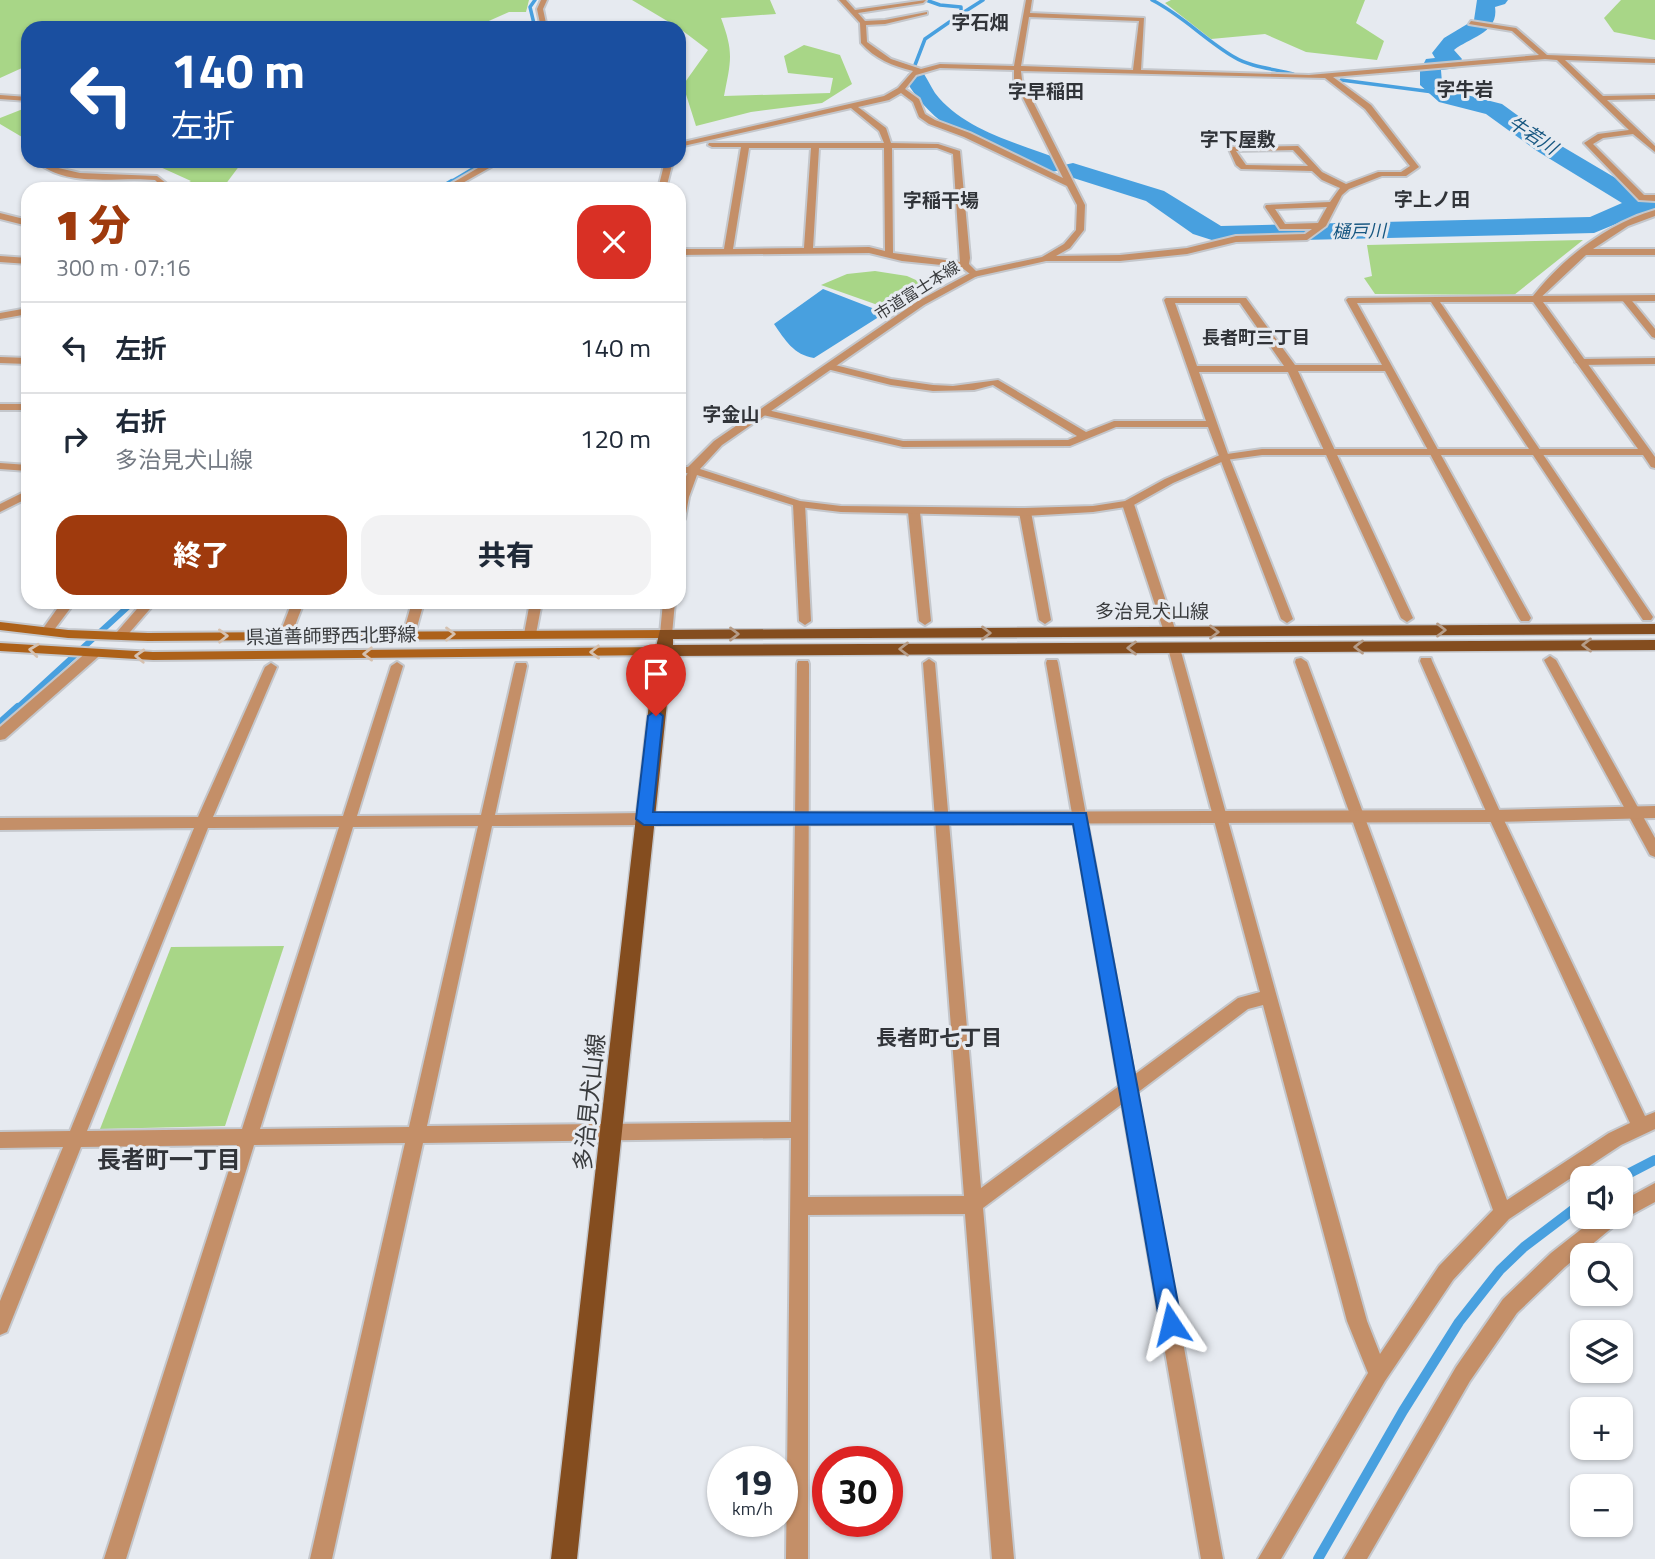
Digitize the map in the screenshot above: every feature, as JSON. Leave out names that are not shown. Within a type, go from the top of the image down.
[{"type":"main road","name":"多治見犬山線","points":[[1172,640],[1651,623]]},
{"type":"main road","name":"県道善師野西北野線","points":[[0,626],[120,636],[530,634],[664,642]]},
{"type":"main road","name":"多治見犬山線","points":[[564,1559],[664,642],[1172,640],[1655,645]]},
{"type":"main road","name":"県道善師野西北野線","points":[[0,647],[153,656],[664,642]]},
{"type":"street","points":[[543,21],[540,9],[544,0]]},
{"type":"street","points":[[842,0],[863,23],[864,43],[871,51],[895,64],[918,70],[956,64],[1328,76],[1545,57],[1655,61]]},
{"type":"street","name":"市道富士本線","points":[[686,469],[718,443],[920,303],[974,274],[1045,259],[1067,246],[1080,230],[1081,205],[1022,93],[1017,67],[1029,0]]},
{"type":"street","points":[[854,12],[923,1]]},
{"type":"street","points":[[863,23],[885,22],[925,13]]},
{"type":"street","points":[[1027,15],[1142,19],[1142,37],[1135,50],[1137,71]]},
{"type":"street","points":[[1471,23],[1514,29],[1545,57]]},
{"type":"street","points":[[1559,58],[1655,150]]},
{"type":"street","points":[[686,145],[887,98],[901,90],[918,70]]},
{"type":"street","points":[[1045,259],[1120,258],[1187,251],[1236,239],[1307,237],[1320,227],[1338,194],[1346,187],[1381,174],[1403,174],[1415,167],[1368,107],[1328,76]]},
{"type":"street","points":[[901,90],[916,101],[922,115],[932,122],[967,135],[1070,184]]},
{"type":"street","points":[[0,97],[21,98]]},
{"type":"street","points":[[1600,98],[1655,97]]},
{"type":"street","points":[[853,106],[883,130],[888,145],[889,253]]},
{"type":"street","points":[[720,144],[768,133],[760,127]]},
{"type":"street","points":[[1635,131],[1601,136],[1588,143],[1642,198],[1655,198]]},
{"type":"street","points":[[686,146],[720,144],[938,146],[957,153],[967,258],[964,265]]},
{"type":"street","points":[[728,251],[745,145]]},
{"type":"street","points":[[808,249],[815,146]]},
{"type":"street","points":[[1315,169],[1244,167],[1231,149],[1295,148],[1315,169],[1321,176],[1346,187]]},
{"type":"street","points":[[52,168],[96,178],[156,178],[161,182]]},
{"type":"street","points":[[459,182],[484,168]]},
{"type":"street","points":[[1320,227],[1283,227],[1269,207],[1334,204]]},
{"type":"street","points":[[1536,299],[1542,289],[1584,252],[1605,237],[1655,213]]},
{"type":"street","points":[[0,216],[21,221]]},
{"type":"street","points":[[686,252],[869,250],[902,258],[964,265],[974,274]]},
{"type":"street","points":[[1584,252],[1655,252]]},
{"type":"street","points":[[0,259],[21,260]]},
{"type":"street","points":[[1625,298],[1655,335]]},
{"type":"street","points":[[1525,618],[1351,300],[1655,298]]},
{"type":"street","points":[[1536,299],[1655,465]]},
{"type":"street","points":[[1287,619],[1224,457],[1169,300],[1243,300],[1292,369],[1407,618]]},
{"type":"street","points":[[1434,300],[1651,623]]},
{"type":"street","points":[[0,316],[21,312]]},
{"type":"street","points":[[0,360],[21,361]]},
{"type":"street","points":[[1580,362],[1655,361]]},
{"type":"street","points":[[831,367],[914,387],[976,388],[994,382],[1087,438]]},
{"type":"street","points":[[1194,369],[1388,368]]},
{"type":"street","points":[[0,407],[21,407]]},
{"type":"street","points":[[763,412],[903,444],[1070,443],[1087,438],[1114,424],[1213,425]]},
{"type":"street","points":[[686,470],[799,504],[914,512],[1025,512],[1093,509],[1128,504],[1224,457],[1262,452],[1645,452]]},
{"type":"street","points":[[0,466],[21,468]]},
{"type":"street","points":[[0,509],[21,497]]},
{"type":"street","points":[[799,504],[805,621]]},
{"type":"street","points":[[1128,504],[1172,640],[1217,815],[1357,1321],[1378,1374]]},
{"type":"street","points":[[914,512],[925,621]]},
{"type":"street","points":[[1025,512],[1045,620]]},
{"type":"street","points":[[50,627],[64,609]]},
{"type":"street","points":[[120,636],[144,609]]},
{"type":"street","points":[[285,636],[295,609]]},
{"type":"street","points":[[411,627],[416,609]]},
{"type":"street","points":[[530,634],[535,609]]},
{"type":"street","points":[[664,642],[668,609]]},
{"type":"street","points":[[0,735],[89,653]]},
{"type":"street","points":[[1550,660],[1655,851]]},
{"type":"street","points":[[1269,1559],[1378,1374],[1446,1273],[1503,1213],[1567,1170],[1648,1123],[1495,816],[1426,661]]},
{"type":"street","points":[[1301,662],[1503,1213]]},
{"type":"street","points":[[929,663],[1003,1559]]},
{"type":"street","points":[[1052,663],[1212,1559]]},
{"type":"street","points":[[797,1559],[803,664]]},
{"type":"street","points":[[116,1559],[397,666]]},
{"type":"street","points":[[321,1559],[521,666]]},
{"type":"street","points":[[0,1325],[204,822],[271,667]]},
{"type":"street","points":[[0,824],[1217,815],[1495,816],[1655,812]]},
{"type":"street","points":[[801,1206],[973,1205],[1244,1003],[1269,997]]},
{"type":"street","points":[[0,1140],[800,1130]]},
{"type":"street","points":[[1633,1205],[1655,1192]]},
{"type":"street","points":[[1355,1559],[1463,1374],[1510,1306],[1558,1260],[1597,1229]]},
{"type":"green space","points":[[0,0],[529,0],[526,12],[509,12],[489,21],[21,21],[21,68],[0,78]]},
{"type":"green space","points":[[632,0],[770,0],[776,14],[721,18],[730,57],[724,96],[830,93],[833,78],[788,73],[784,56],[804,45],[840,55],[852,84],[822,103],[751,112],[696,126],[686,94],[686,81],[708,50],[686,33],[686,21],[667,21]]},
{"type":"green space","points":[[1171,0],[1365,0],[1356,23],[1384,41],[1377,60],[1306,52],[1265,34],[1211,39],[1165,3]]},
{"type":"green space","points":[[1621,0],[1655,0],[1655,40],[1614,32],[1604,18]]},
{"type":"green space","points":[[21,110],[21,136],[0,124],[0,118]]},
{"type":"green space","points":[[162,168],[238,168],[227,182],[191,181]]},
{"type":"green space","points":[[1583,240],[1514,295],[1375,294],[1364,278],[1372,276],[1367,245]]},
{"type":"green space","points":[[875,271],[907,276],[927,285],[892,310],[821,285],[847,274]]},
{"type":"green space","points":[[284,946],[225,1126],[100,1129],[171,947]]},
{"type":"water","points":[[823,289],[885,313],[814,358],[795,350],[774,324]]},
{"type":"waterway","points":[[533,21],[530,7],[535,0]]},
{"type":"waterway","name":"樋戸川","points":[[926,0],[940,5],[961,7],[961,14]]},
{"type":"waterway","points":[[961,14],[983,0]]},
{"type":"waterway","points":[[1152,0],[1240,60],[1293,74]]},
{"type":"waterway","name":"牛若川","points":[[1434,64],[1449,63],[1451,59],[1442,53],[1445,47],[1479,27],[1486,15],[1485,3],[1498,0]]},
{"type":"waterway","name":"樋戸川","points":[[915,65],[925,39],[961,14]]},
{"type":"waterway","name":"牛若川","points":[[1431,71],[1431,85],[1447,97],[1494,109],[1545,146],[1641,204]]},
{"type":"waterway","name":"樋戸川","points":[[916,79],[926,97],[956,124],[1052,165]]},
{"type":"waterway","points":[[1341,80],[1441,93]]},
{"type":"waterway","points":[[451,182],[474,168]]},
{"type":"waterway","name":"樋戸川","points":[[1073,170],[1155,196],[1202,228],[1218,234],[1594,225],[1641,204]]},
{"type":"waterway","name":"樋戸川","points":[[1641,204],[1655,204]]},
{"type":"waterway","points":[[16,709],[125,609]]},
{"type":"waterway","points":[[0,723],[18,707]]},
{"type":"waterway","points":[[1633,1171],[1655,1160]]},
{"type":"waterway","points":[[1318,1559],[1403,1411],[1459,1322],[1500,1270],[1524,1247],[1570,1212]]},
{"type":"district","name":"字石畑","points":[[980,21]]},
{"type":"district","name":"字牛岩","points":[[1465,88]]},
{"type":"district","name":"字早稲田","points":[[1046,90]]},
{"type":"district","name":"字下屋敷","points":[[1238,138]]},
{"type":"district","name":"字上ノ田","points":[[1432,198]]},
{"type":"district","name":"字稲干場","points":[[941,199]]},
{"type":"district","name":"長者町三丁目","points":[[1256,337]]},
{"type":"district","name":"字金山","points":[[731,413]]},
{"type":"district","name":"長者町七丁目","points":[[939,1037]]},
{"type":"district","name":"長者町一丁目","points":[[169,1159]]},
{"type":"route","points":[[656,716],[644,819],[1080,817],[1171,1324]]}]
